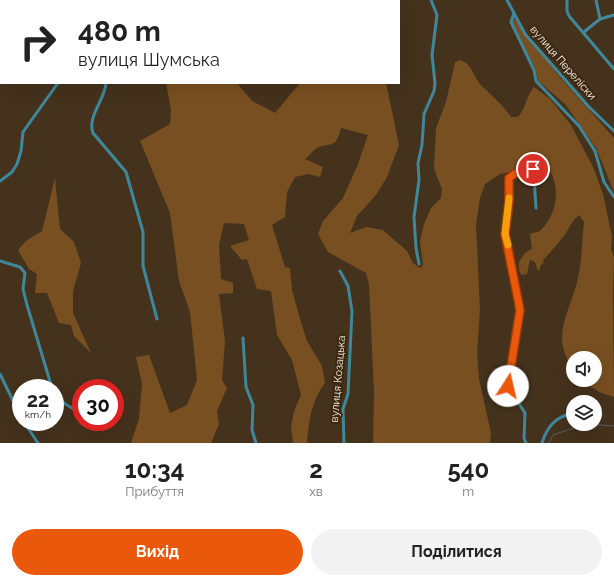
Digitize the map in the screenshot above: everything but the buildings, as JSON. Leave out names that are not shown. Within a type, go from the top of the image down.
[{"type":"street","points":[[419,264],[416,248],[414,217],[420,180],[418,163],[422,145],[424,114],[434,91],[435,83],[432,55],[437,14],[431,0]]},
{"type":"street","name":"вулиця Переліски","points":[[507,0],[525,34],[590,107],[614,131]]},
{"type":"street","points":[[567,0],[567,11],[569,16],[614,69]]},
{"type":"street","points":[[596,0],[600,19]]},
{"type":"street","points":[[514,13],[511,22],[534,70],[536,81],[579,126],[595,151],[604,182],[614,197]]},
{"type":"street","points":[[584,32],[600,19],[614,15]]},
{"type":"street","points":[[0,182],[12,172],[17,164],[21,151],[23,132],[57,84]]},
{"type":"street","points":[[106,84],[106,91],[93,117],[91,128],[93,133],[126,172],[143,232],[143,266],[157,319]]},
{"type":"street","points":[[533,162],[536,208]]},
{"type":"street","points":[[526,443],[524,438],[524,413],[508,386],[520,310],[505,234],[509,202],[509,178],[516,173],[533,169]]},
{"type":"street","points":[[0,261],[9,265],[20,267],[25,273],[23,289],[49,379]]},
{"type":"street","name":"вулиця Козацька","points":[[340,271],[348,286],[352,310],[348,394],[343,409],[344,443]]},
{"type":"street","points":[[243,338],[246,387],[253,405],[252,430],[256,443]]},
{"type":"street","points":[[0,374],[12,399]]},
{"type":"street","points":[[542,443],[546,430],[551,424],[566,416]]},
{"type":"street","points":[[30,431],[38,443]]},
{"type":"shaded area","points":[[514,18],[558,75],[614,138],[614,192],[596,148],[565,104],[538,81],[535,68],[512,23]]},
{"type":"shaded area","points":[[461,60],[468,65],[480,84],[511,117],[518,117],[534,87],[550,99],[571,125],[593,167],[603,194],[612,237],[611,250],[614,257],[614,397],[599,392],[592,387],[602,387],[602,351],[566,351],[566,356],[563,345],[562,334],[564,323],[575,290],[579,271],[584,222],[579,215],[543,260],[544,262],[540,266],[540,269],[538,271],[535,262],[530,260],[527,274],[521,275],[519,262],[526,252],[532,249],[530,235],[541,230],[546,224],[553,210],[556,194],[555,186],[550,171],[538,167],[500,174],[485,184],[480,198],[476,225],[480,309],[477,354],[479,379],[491,433],[490,443],[373,443],[374,392],[369,284],[366,273],[328,252],[318,234],[323,221],[343,198],[358,164],[368,135],[341,128],[337,139],[333,144],[317,148],[305,159],[323,167],[320,177],[309,174],[295,177],[287,192],[285,217],[272,225],[285,267],[290,268],[292,290],[307,341],[322,366],[325,383],[314,404],[310,419],[307,443],[293,443],[291,427],[294,411],[301,395],[292,360],[277,335],[271,291],[257,289],[247,259],[242,260],[230,246],[249,240],[244,224],[224,223],[219,245],[221,279],[233,283],[233,293],[219,294],[225,341],[222,380],[227,388],[217,411],[219,424],[211,443],[131,443],[139,419],[142,384],[136,357],[149,355],[170,413],[187,405],[197,380],[190,312],[179,281],[170,213],[140,141],[170,124],[171,110],[166,84],[238,84],[252,101],[275,113],[299,84],[386,84],[399,145],[387,177],[376,195],[357,216],[350,233],[366,227],[383,230],[407,251],[413,263],[420,268],[423,265],[420,241],[424,224],[431,208],[441,198],[442,189],[434,169],[436,128],[446,102],[455,62]]},
{"type":"shaded area","points":[[55,178],[60,229],[74,242],[81,263],[73,291],[73,313],[91,353],[74,336],[71,325],[59,323],[47,293],[35,293],[37,274],[29,269],[18,250],[26,241],[42,231]]},
{"type":"waterway","points":[[602,425],[614,426]]},
{"type":"waterway","points":[[549,443],[553,435],[566,431]]},
{"type":"slow traffic","points":[[508,245],[505,234],[509,210],[509,198]]},
{"type":"route","points":[[508,386],[520,310],[505,234],[509,210],[509,178],[516,173],[533,169]]}]
